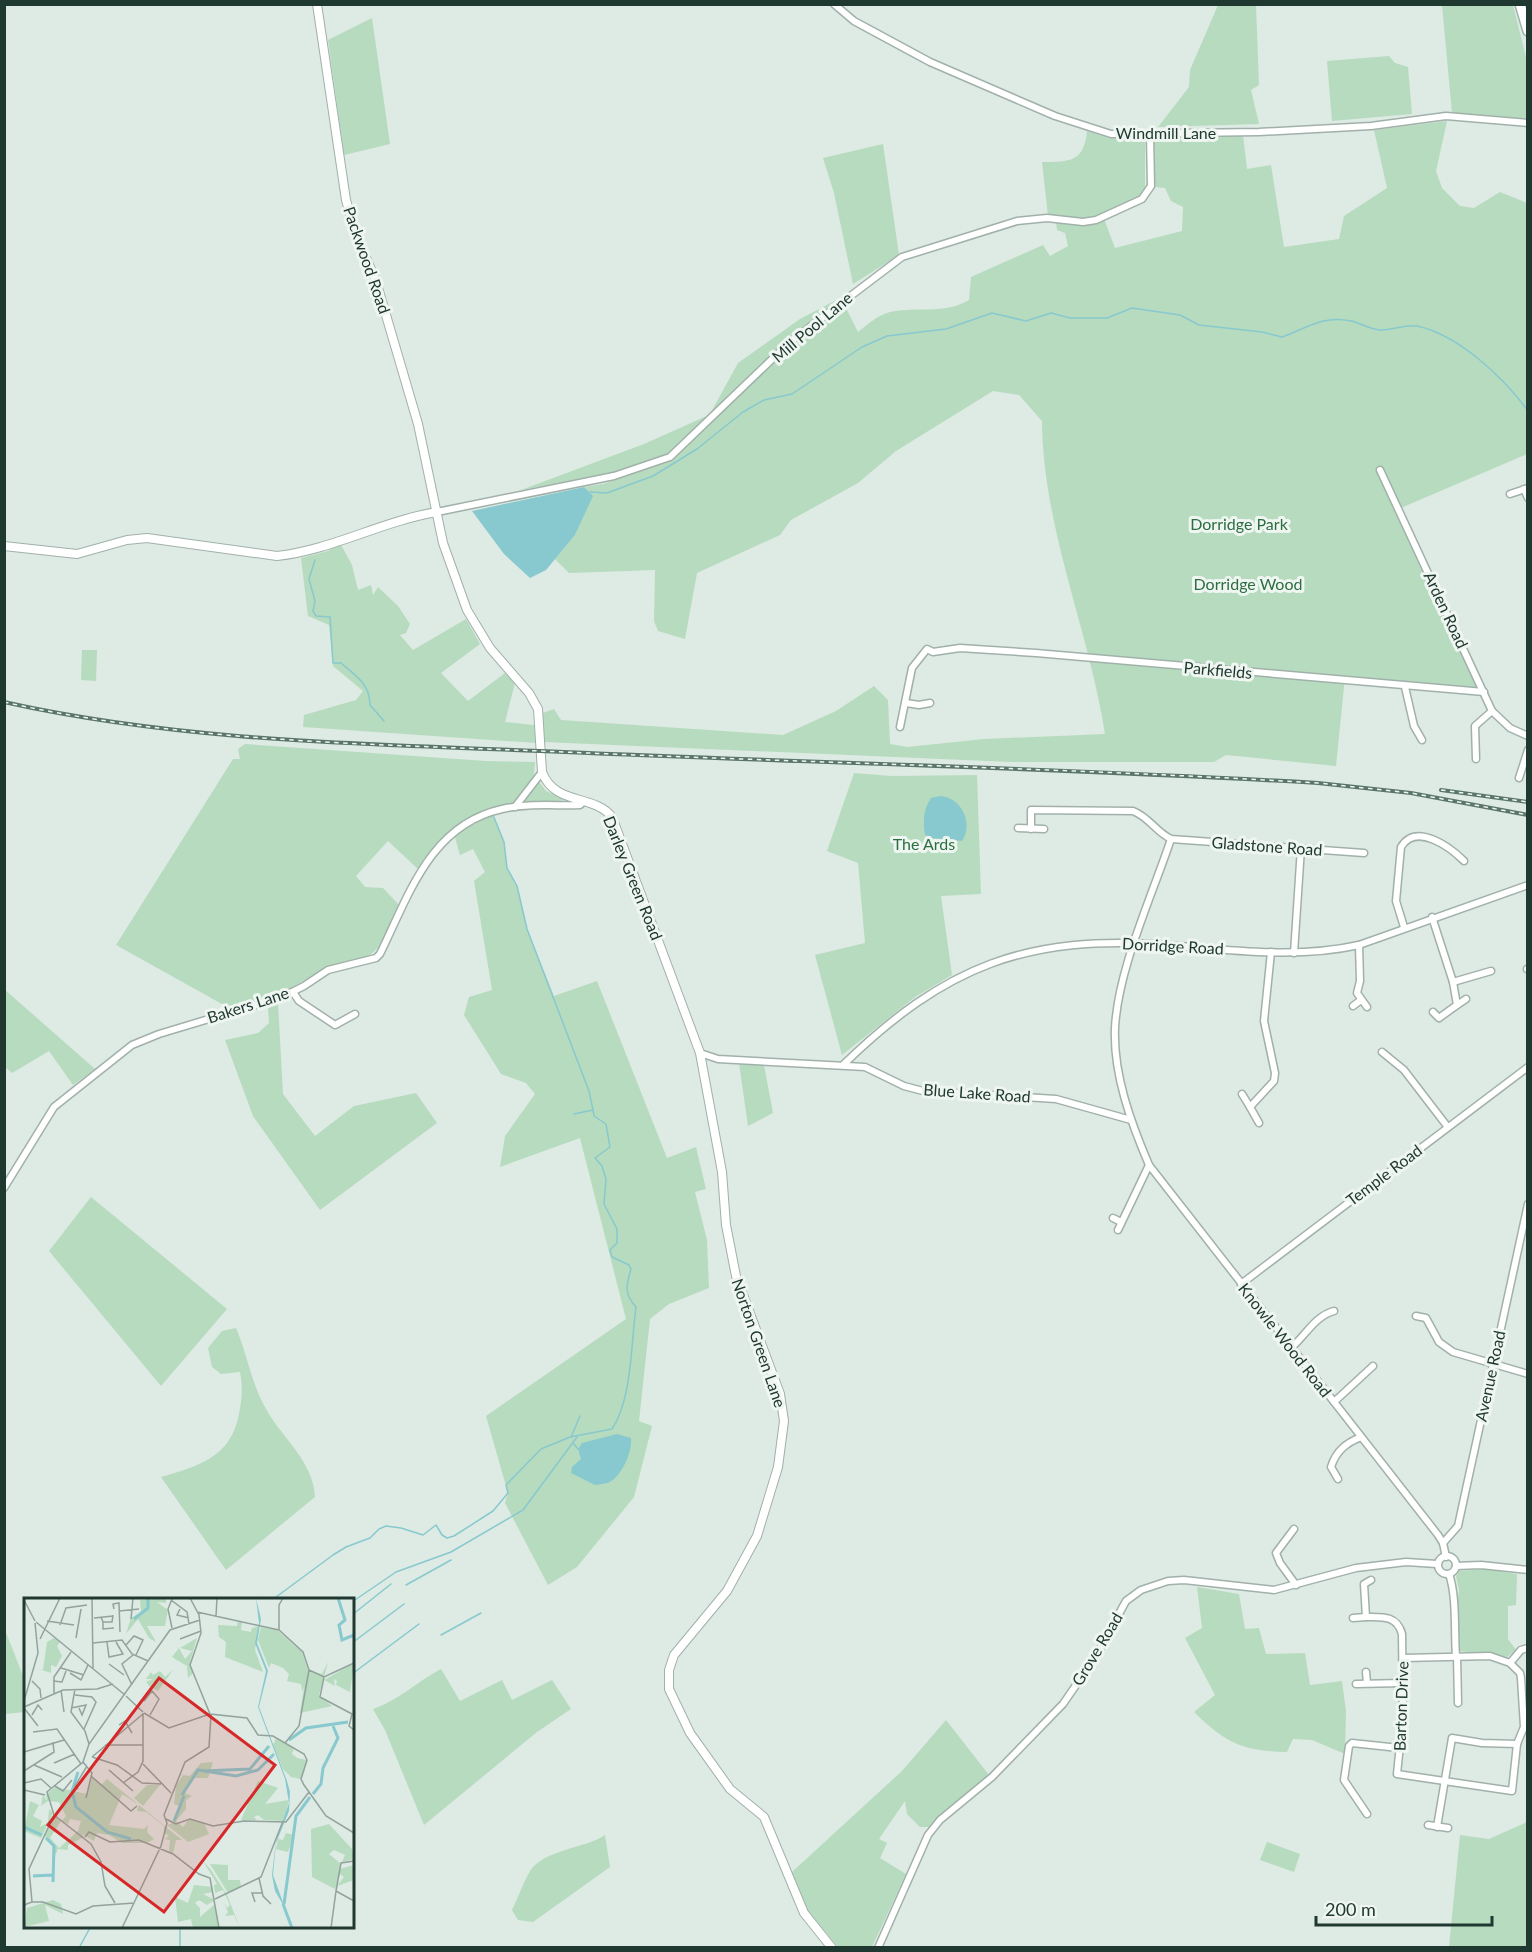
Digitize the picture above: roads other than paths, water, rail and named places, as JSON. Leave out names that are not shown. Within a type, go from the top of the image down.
[{"type":"main road","points":[[1520,4],[1527,31]]},
{"type":"street","name":"Packwood Road","points":[[317,4],[346,200],[355,232],[376,281],[415,413],[426,452],[437,512]]},
{"type":"street","name":"Windmill Lane","points":[[834,4],[854,21],[930,62],[1012,98],[1111,134],[1150,135],[1371,126],[1446,116],[1527,123]]},
{"type":"street","name":"Mill Pool Lane","points":[[437,512],[614,476],[670,457],[789,342],[902,256],[1017,221],[1047,218],[1083,222],[1096,220],[1142,199],[1151,186],[1150,135]]},
{"type":"street","name":"Arden Road","points":[[1380,470],[1492,711],[1510,728],[1527,736]]},
{"type":"street","points":[[1510,494],[1526,488],[1527,498]]},
{"type":"street","points":[[4,546],[77,554],[127,540],[147,538],[277,556],[297,554],[437,512],[450,564],[467,610],[490,648],[529,693],[538,709],[542,772],[514,807]]},
{"type":"street","name":"Parkfields","points":[[900,727],[912,668],[927,649],[933,652],[958,648],[1091,658],[1345,682],[1484,692]]},
{"type":"street","points":[[1405,687],[1414,726],[1422,740]]},
{"type":"street","points":[[906,703],[930,703]]},
{"type":"street","points":[[1473,755],[1475,726],[1492,711]]},
{"type":"street","points":[[1520,778],[1527,750]]},
{"type":"street","name":"Darley Green Road","points":[[542,772],[545,780],[556,790],[582,803],[599,806],[612,817],[700,1053]]},
{"type":"street","name":"Bakers Lane","points":[[4,1188],[54,1107],[132,1045],[159,1034],[293,992],[328,970],[376,958],[420,873],[447,838],[463,824],[487,813],[514,807],[580,806],[582,803]]},
{"type":"street","points":[[1031,829],[1031,810],[1133,811],[1143,815],[1163,835],[1171,839]]},
{"type":"street","points":[[1018,828],[1044,830]]},
{"type":"street","points":[[1404,927],[1396,901],[1401,847],[1404,841],[1413,836],[1421,836],[1445,846],[1464,861]]},
{"type":"street","name":"Gladstone Road","points":[[1171,839],[1364,853]]},
{"type":"street","name":"Knowle Wood Road","points":[[1171,839],[1136,943],[1120,998],[1115,1026],[1115,1047],[1131,1120],[1149,1165],[1443,1543],[1446,1557]]},
{"type":"street","points":[[1294,953],[1301,848]]},
{"type":"street","name":"Dorridge Road","points":[[844,1065],[924,996],[971,971],[1009,956],[1091,942],[1294,953],[1359,945],[1404,927],[1527,885]]},
{"type":"street","points":[[1432,917],[1453,982],[1452,991],[1457,1005]]},
{"type":"street","points":[[1359,945],[1360,981],[1357,993],[1367,1006]]},
{"type":"street","points":[[1250,1107],[1274,1081],[1275,1073],[1264,1021],[1271,952]]},
{"type":"street","points":[[1453,982],[1477,980],[1491,971]]},
{"type":"street","points":[[293,992],[299,1001],[335,1025],[355,1014]]},
{"type":"street","points":[[1439,1018],[1466,999]]},
{"type":"street","points":[[1353,1006],[1361,1000]]},
{"type":"street","points":[[1433,1012],[1443,1026]]},
{"type":"street","points":[[1382,1052],[1410,1077],[1447,1126]]},
{"type":"street","name":"Blue Lake Road","points":[[700,1053],[718,1059],[866,1067],[904,1086],[922,1091],[1056,1099],[1131,1120]]},
{"type":"street","name":"Norton Green Lane","points":[[700,1053],[722,1172],[726,1225],[736,1276],[780,1394],[784,1428],[778,1467],[757,1536],[727,1591],[678,1649],[669,1670],[669,1685],[675,1704],[690,1733],[730,1789],[764,1817],[804,1913],[832,1947]]},
{"type":"street","points":[[703,1069],[718,1059]]},
{"type":"street","name":"Temple Road","points":[[1241,1284],[1527,1067]]},
{"type":"street","points":[[1242,1094],[1259,1123]]},
{"type":"street","points":[[1118,1230],[1149,1165]]},
{"type":"street","name":"Avenue Road","points":[[1443,1543],[1458,1526],[1492,1364],[1525,1225],[1527,1204]]},
{"type":"street","points":[[1113,1218],[1121,1222]]},
{"type":"street","points":[[1291,1348],[1305,1335],[1315,1321],[1334,1311]]},
{"type":"street","points":[[1426,1318],[1431,1312]]},
{"type":"street","points":[[1416,1316],[1426,1318],[1444,1347],[1527,1374]]},
{"type":"street","points":[[1334,1402],[1373,1366]]},
{"type":"street","points":[[1338,1479],[1331,1467],[1334,1458],[1346,1443],[1361,1437]]},
{"type":"street","points":[[1294,1529],[1276,1553],[1280,1563],[1296,1585]]},
{"type":"street","points":[[1456,1566],[1452,1558],[1446,1557],[1437,1564],[1441,1571],[1449,1574],[1455,1590],[1452,1605],[1458,1703]]},
{"type":"street","name":"Grove Road","points":[[878,1947],[928,1835],[940,1820],[992,1777],[1063,1704],[1096,1656],[1120,1610],[1131,1596],[1154,1585],[1184,1580],[1257,1590],[1296,1585],[1356,1568],[1406,1562],[1437,1564]]},
{"type":"street","points":[[1449,1574],[1456,1566],[1481,1565],[1527,1570]]},
{"type":"street","points":[[1366,1617],[1361,1583],[1371,1580]]},
{"type":"street","name":"Barton Drive","points":[[1353,1618],[1385,1617],[1396,1621],[1402,1634],[1403,1683],[1397,1774],[1445,1781]]},
{"type":"street","points":[[1510,1663],[1521,1650],[1527,1648]]},
{"type":"street","points":[[1403,1658],[1490,1656],[1510,1663],[1520,1672],[1524,1727],[1517,1744],[1512,1791],[1445,1781]]},
{"type":"street","points":[[1366,1672],[1367,1683]]},
{"type":"street","points":[[1356,1684],[1403,1683]]},
{"type":"street","points":[[1514,1697],[1522,1696]]},
{"type":"street","points":[[1437,1827],[1452,1738],[1482,1743],[1517,1744]]},
{"type":"street","points":[[1367,1814],[1344,1780],[1349,1746],[1352,1743],[1399,1748]]},
{"type":"street","points":[[1428,1825],[1448,1828]]},
{"type":"water","points":[[584,487],[593,496],[575,535],[546,570],[530,578],[504,554],[472,511]]},
{"type":"water","points":[[940,796],[954,801],[963,812],[967,827],[962,841],[932,838],[925,835],[926,807],[931,798]]},
{"type":"water","points":[[617,1434],[631,1438],[631,1444],[626,1462],[615,1478],[608,1483],[595,1485],[571,1473],[572,1467],[581,1459],[578,1449],[582,1443]]},
{"type":"waterway","points":[[590,492],[607,493],[653,476],[697,449],[743,412],[764,400],[792,394],[862,347],[887,336],[946,329],[992,313],[1026,321],[1051,313],[1070,318],[1107,318],[1132,308],[1180,315],[1199,325],[1262,332],[1282,337],[1315,323],[1332,320],[1351,321],[1381,330],[1417,326],[1449,338],[1464,348],[1493,372],[1528,411]]},
{"type":"waterway","points":[[315,560],[309,579],[315,601],[313,611],[316,616],[330,617],[333,663],[341,663],[357,676],[368,691],[370,705],[384,721]]},
{"type":"waterway","points":[[493,815],[504,842],[507,868],[517,886],[527,929],[589,1091],[593,1110],[574,1114]]},
{"type":"waterway","points":[[275,1598],[333,1555],[346,1547],[370,1538],[386,1526],[423,1535],[436,1525],[442,1535],[447,1538],[454,1536],[493,1511],[508,1493],[506,1485],[541,1449],[570,1437],[612,1429],[619,1417],[627,1387],[636,1307],[629,1298],[627,1290],[631,1269],[629,1265],[612,1257],[610,1250],[617,1243],[617,1229],[604,1204],[606,1179],[602,1166],[595,1158],[610,1147],[606,1124],[594,1116],[593,1110]]},
{"type":"waterway","points":[[571,1437],[580,1416]]},
{"type":"waterway","points":[[354,1601],[396,1572],[451,1552],[523,1510],[577,1437]]},
{"type":"waterway","points":[[573,1443],[578,1449]]},
{"type":"waterway","points":[[406,1585],[451,1560]]},
{"type":"waterway","points":[[354,1613],[391,1584]]},
{"type":"waterway","points":[[354,1642],[404,1604]]},
{"type":"waterway","points":[[441,1635],[481,1613]]},
{"type":"waterway","points":[[354,1673],[419,1624]]},
{"type":"waterway","points":[[79,1948],[90,1928]]},
{"type":"waterway","points":[[180,1928],[180,1948]]},
{"type":"railway","points":[[4,702],[73,716],[213,734],[424,747],[1130,773],[1318,783],[1411,793],[1528,815]]},
{"type":"railway","points":[[1441,790],[1528,802]]},
{"type":"park label","name":"Dorridge Park","points":[[1239,524]]},
{"type":"park label","name":"Dorridge Wood","points":[[1248,584]]},
{"type":"park label","name":"The Ards","points":[[924,844]]}]
